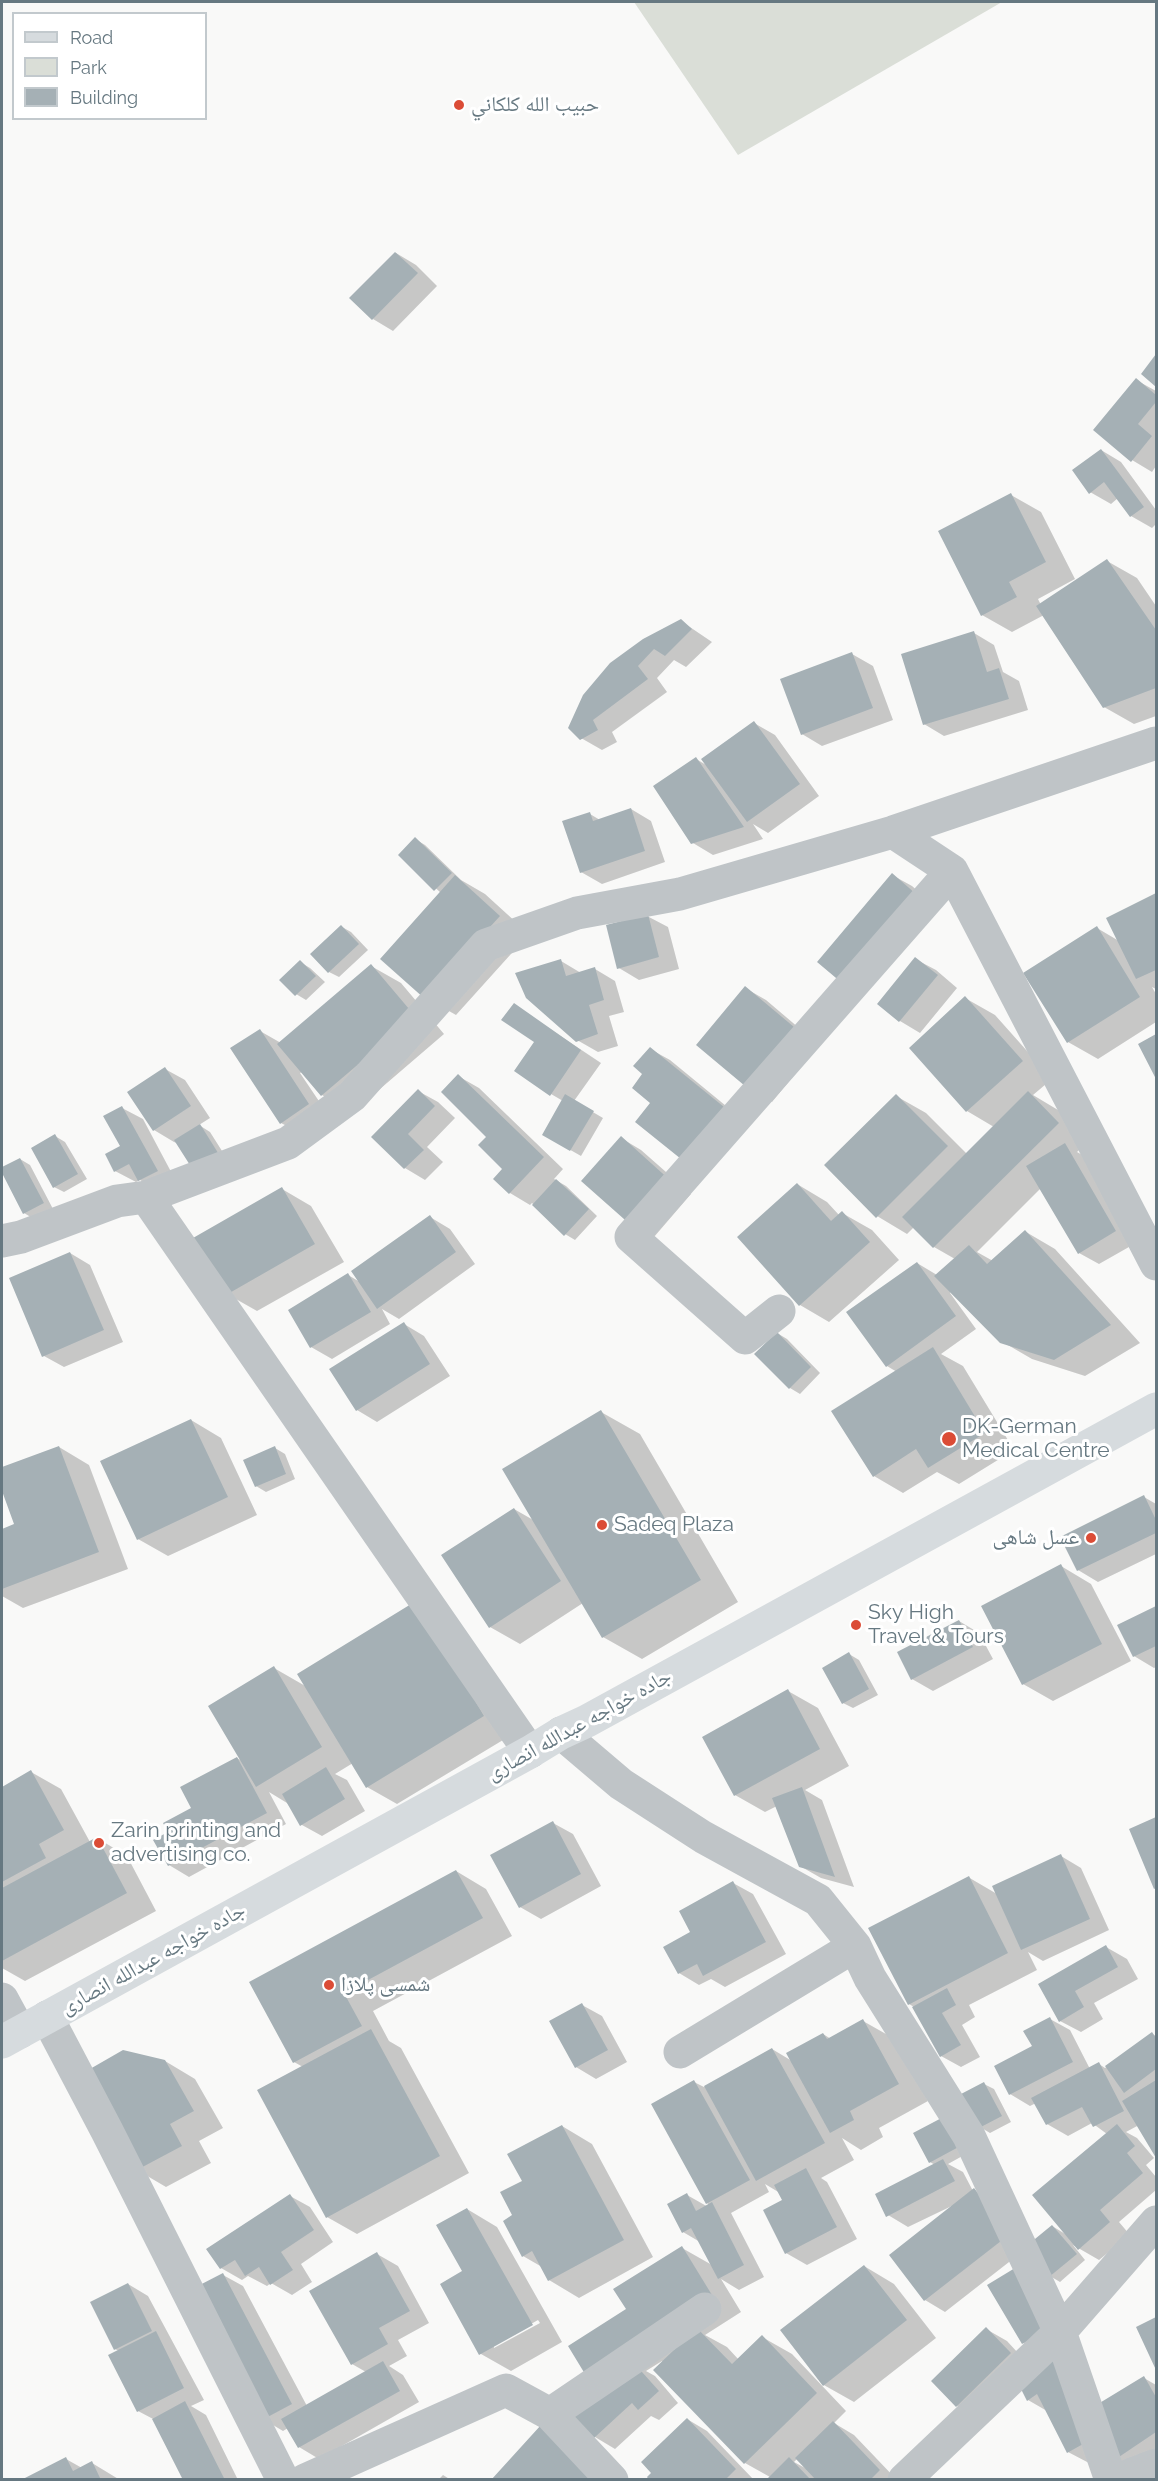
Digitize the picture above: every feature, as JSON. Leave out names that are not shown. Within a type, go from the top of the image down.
[{"type":"main road","name":"جاده خواجه عبدالله انصاری","points":[[23,2030],[561,1733],[587,1721],[1156,1409]]},
{"type":"street","points":[[2,1241],[21,1237],[117,1201],[146,1197],[288,1143],[352,1096],[486,945],[577,913],[680,894],[893,832],[1156,743]]},
{"type":"street","points":[[893,832],[952,871],[1156,1264]]},
{"type":"street","points":[[779,1311],[745,1338],[631,1237],[952,871]]},
{"type":"street","points":[[146,1197],[530,1752]]},
{"type":"street","points":[[561,1733],[630,1790],[703,1837],[818,1900],[855,1946],[870,1978],[969,2136],[1060,2332],[1111,2480]]},
{"type":"street","points":[[680,2052],[855,1946]]},
{"type":"street","points":[[2,1999],[23,2030],[113,2141],[283,2480]]},
{"type":"street","points":[[904,2480],[1060,2332],[1156,2222]]},
{"type":"street","points":[[550,2414],[705,2309]]},
{"type":"street","points":[[305,2480],[506,2390],[550,2414],[612,2480]]},
{"type":"street","points":[[1117,2480],[1156,2465]]},
{"type":"green space","points":[[634,2],[1002,2],[738,155]]},
{"type":"building","points":[[395,252],[418,273],[372,320],[349,298]]},
{"type":"building","points":[[1156,354],[1156,387],[1141,374]]},
{"type":"building","points":[[1136,378],[1156,395],[1156,402],[1138,424],[1152,436],[1131,462],[1093,430]]},
{"type":"building","points":[[1101,449],[1144,507],[1130,517],[1104,482],[1089,494],[1072,470]]},
{"type":"building","points":[[1011,493],[1046,562],[1009,582],[1017,597],[981,616],[938,531]]},
{"type":"building","points":[[1107,559],[1156,630],[1156,688],[1103,708],[1036,606]]},
{"type":"building","points":[[681,619],[692,629],[665,656],[654,649],[638,666],[648,679],[593,720],[598,730],[580,740],[568,728],[583,695],[610,663],[643,639]]},
{"type":"building","points":[[974,631],[987,672],[999,668],[1009,699],[923,725],[901,654]]},
{"type":"building","points":[[852,652],[873,708],[801,735],[780,679]]},
{"type":"building","points":[[754,721],[800,784],[747,822],[701,759]]},
{"type":"building","points":[[696,757],[744,827],[691,844],[653,786]]},
{"type":"building","points":[[631,808],[645,851],[580,873],[562,821],[590,812],[593,821]]},
{"type":"building","points":[[415,837],[452,873],[434,891],[398,855]]},
{"type":"building","points":[[892,873],[916,894],[842,983],[817,962]]},
{"type":"building","points":[[455,875],[500,916],[425,999],[380,959]]},
{"type":"building","points":[[1156,893],[1156,970],[1136,979],[1106,918]]},
{"type":"building","points":[[648,914],[659,957],[617,969],[606,925]]},
{"type":"building","points":[[341,925],[359,944],[328,973],[310,954]]},
{"type":"building","points":[[1097,926],[1140,997],[1067,1043],[1023,973]]},
{"type":"building","points":[[915,957],[938,975],[899,1022],[877,1004]]},
{"type":"building","points":[[561,959],[566,976],[595,967],[604,1000],[589,1005],[598,1034],[576,1042],[526,998],[515,973]]},
{"type":"building","points":[[300,960],[316,976],[295,996],[279,980]]},
{"type":"building","points":[[371,964],[415,1016],[321,1096],[277,1044]]},
{"type":"building","points":[[745,986],[800,1032],[751,1091],[696,1045]]},
{"type":"building","points":[[965,996],[1023,1061],[966,1112],[909,1048]]},
{"type":"building","points":[[514,1003],[581,1050],[550,1096],[514,1071],[534,1042],[501,1020]]},
{"type":"building","points":[[260,1029],[309,1104],[280,1124],[230,1048]]},
{"type":"building","points":[[1156,1034],[1156,1079],[1138,1044]]},
{"type":"building","points":[[650,1047],[729,1111],[686,1163],[635,1122],[650,1103],[632,1088],[642,1074],[633,1066]]},
{"type":"building","points":[[165,1067],[191,1106],[153,1131],[127,1092]]},
{"type":"building","points":[[458,1074],[544,1157],[509,1194],[493,1179],[502,1169],[478,1145],[486,1137],[441,1092]]},
{"type":"building","points":[[418,1089],[435,1106],[408,1134],[424,1150],[404,1169],[371,1137]]},
{"type":"building","points":[[1028,1091],[1059,1123],[933,1248],[902,1217]]},
{"type":"building","points":[[565,1094],[594,1111],[570,1151],[542,1135]]},
{"type":"building","points":[[896,1094],[948,1146],[876,1218],[824,1165]]},
{"type":"building","points":[[122,1106],[158,1171],[138,1181],[129,1164],[114,1172],[105,1154],[120,1146],[103,1116]]},
{"type":"building","points":[[200,1124],[220,1156],[195,1173],[174,1140]]},
{"type":"building","points":[[55,1134],[78,1174],[53,1188],[31,1148]]},
{"type":"building","points":[[621,1136],[672,1182],[633,1227],[581,1181]]},
{"type":"building","points":[[1065,1143],[1116,1231],[1078,1254],[1026,1166]]},
{"type":"building","points":[[20,1158],[44,1203],[23,1214],[2,1173],[2,1167]]},
{"type":"building","points":[[556,1179],[589,1209],[564,1236],[532,1205]]},
{"type":"building","points":[[797,1183],[831,1221],[842,1211],[870,1242],[799,1306],[737,1237]]},
{"type":"building","points":[[282,1187],[315,1244],[226,1295],[193,1238]]},
{"type":"building","points":[[430,1215],[456,1252],[377,1309],[351,1271]]},
{"type":"building","points":[[1025,1230],[1111,1325],[1054,1360],[1000,1343],[934,1276],[969,1245],[987,1264]]},
{"type":"building","points":[[70,1252],[104,1330],[42,1357],[9,1278]]},
{"type":"building","points":[[917,1262],[956,1316],[886,1367],[846,1312]]},
{"type":"building","points":[[348,1273],[371,1312],[310,1348],[288,1310]]},
{"type":"building","points":[[404,1322],[430,1364],[356,1411],[329,1369]]},
{"type":"building","points":[[777,1332],[811,1367],[789,1389],[754,1354]]},
{"type":"building","points":[[933,1347],[985,1433],[928,1468],[916,1449],[873,1477],[831,1411]]},
{"type":"building","name":"Sadeq Plaza","points":[[601,1410],[701,1580],[602,1638],[502,1469]]},
{"type":"building","points":[[191,1419],[228,1497],[137,1540],[100,1461]]},
{"type":"building","points":[[59,1446],[99,1552],[2,1589],[2,1529],[14,1524],[2,1491],[2,1467]]},
{"type":"building","points":[[275,1446],[286,1474],[255,1487],[243,1460]]},
{"type":"building","points":[[1144,1495],[1156,1520],[1156,1533],[1077,1571],[1060,1537]]},
{"type":"building","points":[[514,1508],[561,1581],[489,1628],[441,1555]]},
{"type":"building","points":[[1061,1564],[1102,1644],[1022,1685],[981,1606]]},
{"type":"building","points":[[416,1601],[484,1716],[366,1788],[297,1674]]},
{"type":"building","points":[[1156,1606],[1156,1646],[1133,1657],[1117,1625]]},
{"type":"building","points":[[959,1620],[973,1647],[911,1680],[897,1652]]},
{"type":"building","points":[[849,1652],[869,1689],[842,1704],[822,1668]]},
{"type":"building","points":[[274,1666],[322,1747],[256,1787],[208,1706]]},
{"type":"building","points":[[788,1689],[820,1749],[734,1796],[702,1737]]},
{"type":"building","points":[[237,1757],[267,1813],[168,1866],[153,1840],[168,1832],[163,1823],[191,1808],[180,1787]]},
{"type":"building","points":[[326,1767],[345,1799],[300,1826],[282,1794]]},
{"type":"building","points":[[31,1770],[64,1830],[39,1844],[46,1858],[2,1882],[2,1787]]},
{"type":"building","points":[[802,1787],[835,1877],[799,1867],[772,1798]]},
{"type":"building","points":[[1156,1817],[1156,1888],[1154,1889],[1129,1829]]},
{"type":"building","points":[[553,1821],[581,1874],[519,1908],[490,1855]]},
{"type":"building","points":[[97,1837],[127,1893],[2,1961],[2,1888]]},
{"type":"building","points":[[1061,1854],[1090,1919],[1021,1950],[992,1886]]},
{"type":"building","points":[[456,1870],[483,1918],[344,1993],[362,2026],[293,2063],[249,1982]]},
{"type":"building","points":[[969,1876],[1008,1953],[908,2005],[868,1928]]},
{"type":"building","points":[[733,1881],[766,1942],[703,1976],[697,1964],[678,1974],[663,1947],[690,1932],[679,1911]]},
{"type":"building","points":[[1106,1945],[1118,1967],[1075,1991],[1084,2007],[1059,2022],[1038,1984]]},
{"type":"building","points":[[947,1988],[956,2005],[942,2013],[961,2045],[940,2057],[912,2007]]},
{"type":"building","points":[[582,2003],[608,2050],[575,2068],[549,2021]]},
{"type":"building","points":[[1050,2017],[1073,2062],[1009,2095],[994,2066],[1032,2046],[1023,2031]]},
{"type":"building","points":[[863,2019],[899,2084],[850,2111],[854,2120],[830,2133],[786,2053],[823,2033],[827,2039]]},
{"type":"building","points":[[371,2029],[440,2156],[326,2218],[257,2090]]},
{"type":"building","points":[[1152,2032],[1156,2038],[1156,2069],[1124,2093],[1105,2066]]},
{"type":"building","points":[[772,2048],[825,2143],[756,2181],[704,2086]]},
{"type":"building","points":[[123,2050],[165,2060],[194,2111],[170,2124],[182,2146],[135,2171],[83,2073]]},
{"type":"building","points":[[1099,2062],[1124,2111],[1093,2127],[1082,2107],[1046,2125],[1031,2098]]},
{"type":"building","points":[[694,2080],[750,2180],[706,2204],[651,2104]]},
{"type":"building","points":[[1156,2080],[1156,2158],[1122,2101]]},
{"type":"building","points":[[984,2082],[1002,2116],[979,2128],[961,2094]]},
{"type":"building","points":[[951,2113],[966,2143],[929,2163],[913,2133]]},
{"type":"building","points":[[1117,2124],[1135,2146],[1127,2153],[1143,2173],[1100,2210],[1110,2222],[1078,2250],[1032,2195]]},
{"type":"building","points":[[562,2125],[624,2240],[548,2281],[532,2251],[522,2257],[503,2221],[512,2215],[500,2192],[522,2181],[507,2154]]},
{"type":"building","points":[[943,2159],[955,2181],[886,2217],[875,2194]]},
{"type":"building","points":[[806,2168],[837,2227],[785,2254],[763,2210],[782,2200],[774,2185]]},
{"type":"building","points":[[974,2188],[1010,2234],[924,2301],[889,2255]]},
{"type":"building","points":[[687,2193],[696,2211],[712,2202],[744,2265],[718,2279],[691,2228],[682,2233],[667,2204]]},
{"type":"building","points":[[290,2194],[314,2230],[281,2252],[293,2270],[270,2285],[259,2267],[245,2276],[235,2260],[220,2269],[206,2249]]},
{"type":"building","points":[[467,2208],[533,2325],[479,2355],[440,2284],[462,2271],[436,2225]]},
{"type":"building","points":[[1052,2225],[1077,2254],[1049,2277],[1024,2248]]},
{"type":"building","points":[[682,2246],[712,2295],[585,2374],[568,2346],[626,2309],[613,2289]]},
{"type":"building","points":[[377,2252],[410,2311],[379,2328],[388,2344],[351,2365],[309,2291]]},
{"type":"building","points":[[864,2265],[907,2320],[823,2386],[780,2330]]},
{"type":"building","points":[[1015,2268],[1051,2327],[1022,2344],[987,2285]]},
{"type":"building","points":[[223,2273],[292,2404],[262,2420],[192,2289]]},
{"type":"building","points":[[128,2283],[152,2331],[114,2350],[90,2302]]},
{"type":"building","points":[[1156,2317],[1156,2370],[1136,2327]]},
{"type":"building","points":[[986,2327],[1011,2353],[956,2407],[931,2381]]},
{"type":"building","points":[[697,2328],[732,2364],[762,2335],[817,2393],[744,2464],[653,2370]]},
{"type":"building","points":[[156,2331],[184,2388],[137,2412],[108,2355]]},
{"type":"building","points":[[1052,2344],[1092,2439],[1067,2453],[1037,2394],[1027,2401],[1015,2377]]},
{"type":"building","points":[[383,2361],[400,2391],[298,2448],[281,2419]]},
{"type":"building","points":[[634,2363],[659,2391],[638,2410],[632,2403],[594,2438],[574,2417]]},
{"type":"building","points":[[1144,2376],[1156,2397],[1156,2432],[1116,2459],[1093,2407]]},
{"type":"building","points":[[185,2401],[225,2480],[183,2480],[152,2419]]},
{"type":"building","points":[[687,2418],[736,2469],[725,2480],[649,2480],[647,2477],[651,2473],[641,2462]]},
{"type":"building","points":[[833,2421],[880,2470],[870,2480],[816,2480],[795,2458]]},
{"type":"building","points":[[541,2425],[601,2480],[491,2480]]},
{"type":"building","points":[[66,2457],[73,2471],[92,2461],[101,2480],[21,2480]]},
{"type":"building","points":[[789,2457],[811,2480],[766,2480]]},
{"type":"place","name":"حبيب الله کلکاني","points":[[459,105]]},
{"type":"place","name":"DK-German Medical Centre","points":[[949,1439]]},
{"type":"place","name":"Sadeq Plaza","points":[[602,1525]]},
{"type":"place","name":"عسل شاهی","points":[[1091,1538]]},
{"type":"place","name":"Sky High Travel & Tours","points":[[856,1625]]},
{"type":"place","name":"Zarin printing and advertising co.","points":[[99,1843]]},
{"type":"place","name":"شمسی پلازا","points":[[329,1985]]}]
